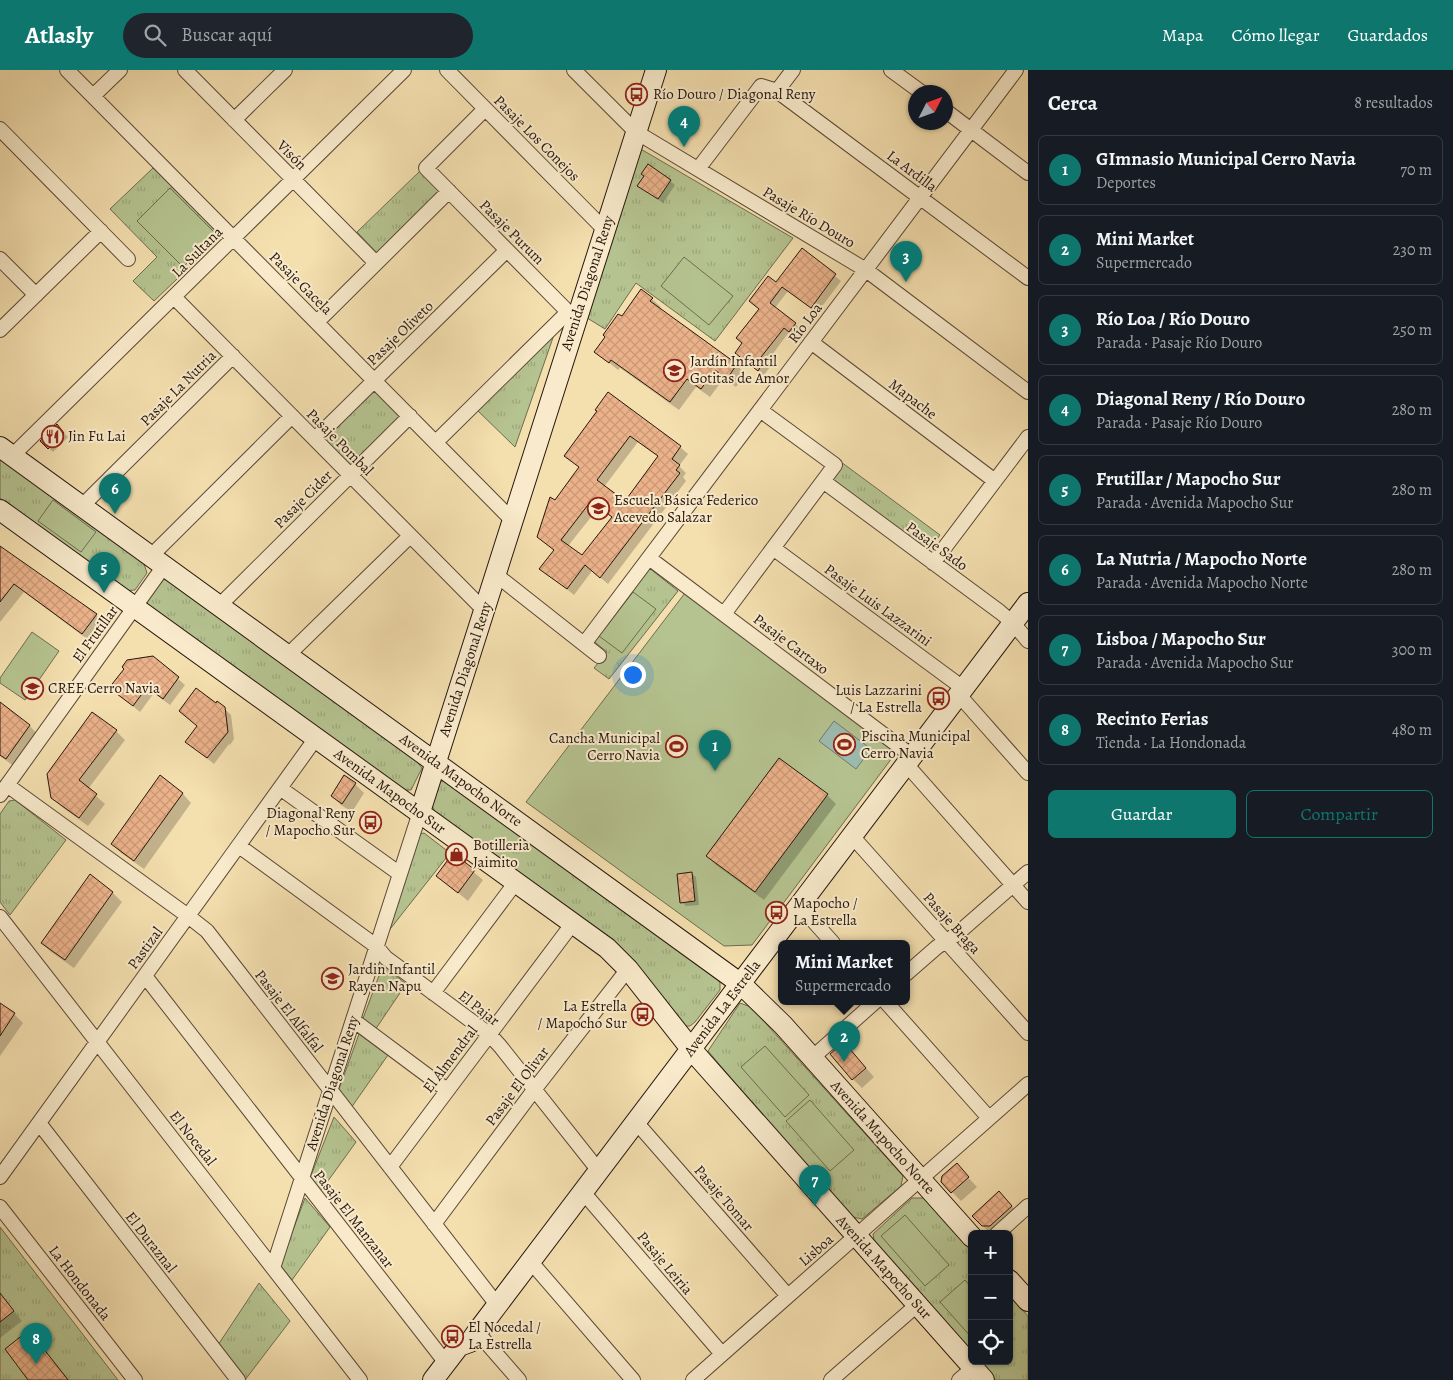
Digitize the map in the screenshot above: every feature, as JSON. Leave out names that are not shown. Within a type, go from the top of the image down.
[{"type":"street","name":"Pasaje Gacela","points":[[67,70],[512,520]]},
{"type":"street","points":[[93,96],[120,70]]},
{"type":"street","name":"Visón","points":[[186,70],[376,263]]},
{"type":"street","points":[[234,120],[285,70]]},
{"type":"street","name":"La Sultana","points":[[6,452],[174,297],[404,70]]},
{"type":"street","name":"Pasaje Los Conejos","points":[[447,70],[604,230]]},
{"type":"street","name":"Pasaje Río Douro","points":[[574,70],[636,132],[866,270],[1028,392]]},
{"type":"street","name":"Avenida Diagonal Reny","points":[[273,1268],[484,610],[572,316],[604,230],[656,70]]},
{"type":"street","points":[[698,169],[761,86],[778,91],[793,70]]},
{"type":"street","points":[[890,70],[910,85]]},
{"type":"street","name":"Río Loa","points":[[584,644],[1016,70]]},
{"type":"street","name":"La Ardilla","points":[[778,91],[1028,278]]},
{"type":"street","name":"Pasaje Purum","points":[[486,109],[426,168],[572,316]]},
{"type":"street","points":[[953,116],[1028,173]]},
{"type":"street","points":[[0,129],[128,259]]},
{"type":"street","points":[[316,322],[449,191]]},
{"type":"street","points":[[0,330],[101,231]]},
{"type":"street","name":"Pasaje Oliveto","points":[[315,439],[508,250]]},
{"type":"street","points":[[0,259],[36,295]]},
{"type":"street","name":"Pasaje Pombal","points":[[174,297],[484,610]]},
{"type":"street","points":[[436,442],[572,316]]},
{"type":"street","name":"Mapache","points":[[811,342],[995,480]]},
{"type":"street","name":"Pasaje La Nutria","points":[[82,506],[233,356]]},
{"type":"street","points":[[724,614],[835,465],[760,410]]},
{"type":"street","points":[[158,561],[292,416]]},
{"type":"street","name":"Pasaje Cider","points":[[220,606],[410,416]]},
{"type":"street","points":[[933,563],[1028,437]]},
{"type":"street","name":"Avenida Mapocho Norte","points":[[6,452],[741,984],[783,1025],[968,1233]]},
{"type":"street","name":"Pasaje Sado","points":[[823,481],[1012,623],[1028,641]]},
{"type":"street","name":"Avenida Mapocho Sur","points":[[0,510],[607,948],[628,969],[692,1049],[917,1304],[972,1376]]},
{"type":"street","points":[[288,655],[410,536]]},
{"type":"street","name":"Pasaje Luis Lazzarini","points":[[773,548],[961,692],[1028,773]]},
{"type":"street","name":"Pasaje Cartaxo","points":[[649,558],[724,614],[909,760],[1028,902]]},
{"type":"street","name":"El Frutillar","points":[[3,790],[134,607],[158,561]]},
{"type":"street","points":[[495,574],[599,656]]},
{"type":"street","name":"Avenida La Estrella","points":[[433,1380],[448,1371],[459,1346],[474,1337],[498,1306],[1028,603]]},
{"type":"street","name":"Pastizal","points":[[0,1177],[316,738]]},
{"type":"street","points":[[280,788],[400,874]]},
{"type":"street","name":"Pasaje El Alfalfal","points":[[3,790],[188,916],[207,932],[498,1306]]},
{"type":"street","name":"Pasaje Braga","points":[[852,836],[1028,1033]]},
{"type":"street","name":"El Pajar","points":[[239,846],[376,946],[386,958],[489,1034],[599,1172]]},
{"type":"street","points":[[910,970],[937,946],[957,934],[1028,872]]},
{"type":"street","points":[[433,993],[516,882]]},
{"type":"street","points":[[800,906],[830,940]]},
{"type":"street","name":"El Nocedal","points":[[0,916],[360,1380]]},
{"type":"street","name":"El Almendral","points":[[390,1167],[573,923]]},
{"type":"street","name":"Pasaje El Olivar","points":[[434,1224],[534,1090],[628,969]]},
{"type":"street","name":"Pasaje El Manzanar","points":[[145,976],[302,1178],[448,1371]]},
{"type":"street","points":[[812,1058],[872,1005]]},
{"type":"street","points":[[889,1005],[990,1118]]},
{"type":"street","points":[[353,1020],[447,1090]]},
{"type":"street","name":"Lisboa","points":[[692,1380],[1028,1084]]},
{"type":"street","name":"Pasaje Tomar","points":[[636,1122],[788,1296]]},
{"type":"street","name":"El Duraznal","points":[[39,1123],[238,1380]]},
{"type":"street","name":"Pasaje Leiria","points":[[583,1192],[722,1354]]},
{"type":"street","points":[[1001,1230],[1028,1206]]},
{"type":"street","name":"La Hondonada","points":[[0,1207],[135,1380]]},
{"type":"street","points":[[531,1262],[633,1380]]},
{"type":"street","points":[[1013,1284],[1028,1301]]},
{"type":"street","points":[[831,1380],[917,1304]]},
{"type":"street","points":[[474,1337],[519,1380]]},
{"type":"green space","points":[[639,148],[793,238],[715,341],[636,283],[605,329],[584,316]]},
{"type":"green space","points":[[153,168],[222,236],[154,301],[133,281],[157,257],[110,209]]},
{"type":"green space","points":[[420,171],[441,191],[378,254],[357,232]]},
{"type":"green space","points":[[170,188],[216,234],[183,267],[137,221]]},
{"type":"green space","points":[[684,257],[733,296],[709,325],[661,286]]},
{"type":"green space","points":[[556,329],[515,447],[475,408]]},
{"type":"green space","points":[[373,388],[403,419],[351,468],[322,438]]},
{"type":"green space","points":[[0,458],[143,561],[147,573],[135,590],[123,591],[0,498]]},
{"type":"green space","points":[[841,462],[940,535],[927,553],[830,480]]},
{"type":"green space","points":[[53,500],[96,532],[81,552],[38,521]]},
{"type":"green space","points":[[648,567],[678,591],[609,679],[594,668],[607,652],[591,639]]},
{"type":"green space","points":[[160,579],[168,580],[414,758],[422,768],[411,790],[402,790],[149,608],[146,599]]},
{"type":"green space","points":[[633,592],[656,609],[622,653],[599,636]]},
{"type":"green space","points":[[685,593],[891,748],[892,758],[752,945],[724,946],[526,802]]},
{"type":"green space","points":[[32,632],[59,651],[25,700],[0,683],[0,678]]},
{"type":"green space","points":[[442,781],[449,781],[717,977],[720,983],[720,990],[695,1022],[690,1026],[685,1026],[436,813],[432,805],[432,796]]},
{"type":"green space","points":[[15,800],[66,840],[10,915],[0,902],[0,814],[9,801]]},
{"type":"green space","points":[[424,833],[450,853],[387,933],[419,834]]},
{"type":"green space","points":[[383,965],[406,984],[375,1030],[362,1021]]},
{"type":"green space","points":[[740,1003],[751,1007],[903,1176],[901,1186],[862,1219],[848,1216],[708,1051]]},
{"type":"green space","points":[[359,1034],[388,1055],[351,1108],[339,1089]]},
{"type":"green space","points":[[765,1046],[809,1095],[785,1117],[741,1067]]},
{"type":"green space","points":[[810,1100],[854,1150],[830,1171],[786,1121]]},
{"type":"green space","points":[[334,1117],[356,1142],[320,1192],[310,1178]]},
{"type":"green space","points":[[305,1198],[330,1227],[292,1280],[280,1265]]},
{"type":"green space","points":[[912,1198],[924,1198],[968,1248],[968,1352],[875,1247],[873,1234]]},
{"type":"green space","points":[[905,1215],[949,1265],[925,1286],[881,1236]]},
{"type":"green space","points":[[0,1227],[118,1380],[0,1380]]},
{"type":"green space","points":[[965,1280],[968,1283],[968,1334],[940,1302]]},
{"type":"green space","points":[[259,1283],[290,1321],[245,1380],[243,1380],[218,1345]]},
{"type":"green space","points":[[1013,1299],[1028,1316],[1028,1380],[993,1380],[980,1365],[1013,1365]]},
{"type":"water","name":"Piscina Municipal Cerro Navia","points":[[834,721],[871,749],[856,769],[819,741]]},
{"type":"building","points":[[648,164],[671,180],[658,199],[637,186],[644,176],[641,174]]},
{"type":"building","points":[[802,248],[836,274],[811,308],[782,287],[770,303],[796,323],[789,332],[784,328],[761,357],[765,360],[758,371],[735,353],[742,343],[736,338],[759,309],[749,301],[768,276],[776,282]]},
{"type":"building","points":[[641,289],[653,298],[650,301],[737,364],[727,379],[715,370],[701,389],[687,379],[670,402],[611,360],[609,363],[594,352],[618,314],[622,316]]},
{"type":"building","points":[[608,392],[681,446],[672,459],[680,465],[676,470],[680,473],[600,578],[585,565],[567,589],[539,569],[554,550],[537,537],[550,497],[555,500],[579,467],[564,456],[597,411],[595,410]],"holes":[[[630,436],[658,456],[625,501],[597,480]],[[591,501],[612,517],[582,555],[561,540]]]},
{"type":"building","name":"Jin Fu Lai","points":[[57,424],[64,433],[48,449],[40,441]]},
{"type":"building","points":[[0,546],[97,614],[82,634],[14,584],[0,602]]},
{"type":"building","points":[[153,656],[179,677],[163,699],[147,687],[133,706],[109,688],[124,669],[122,667],[127,660]]},
{"type":"building","points":[[196,688],[216,703],[217,701],[225,707],[228,732],[207,758],[185,742],[197,726],[179,711]]},
{"type":"building","points":[[0,702],[30,725],[6,759],[0,755]]},
{"type":"building","points":[[92,712],[117,730],[79,780],[97,794],[79,818],[51,798],[47,774]]},
{"type":"building","points":[[779,758],[828,794],[755,892],[706,856]]},
{"type":"building","points":[[160,775],[183,793],[134,861],[111,844]]},
{"type":"building","points":[[344,775],[356,783],[342,804],[331,796]]},
{"type":"building","points":[[453,853],[475,870],[458,893],[436,876]]},
{"type":"building","points":[[692,872],[695,901],[680,903],[677,874]]},
{"type":"building","points":[[90,874],[113,892],[65,960],[41,943]]},
{"type":"building","points":[[0,1003],[15,1013],[0,1036]]},
{"type":"building","points":[[844,1042],[866,1068],[852,1080],[830,1054]]},
{"type":"building","points":[[957,1163],[969,1177],[951,1193],[941,1182],[942,1176]]},
{"type":"building","points":[[999,1191],[1012,1206],[990,1226],[982,1226],[972,1216]]},
{"type":"building","points":[[0,1293],[14,1311],[0,1322]]},
{"type":"building","points":[[29,1330],[68,1380],[28,1380],[5,1349]]},
{"type":"place","name":"Río Douro / Diagonal Reny","points":[[637,94]]},
{"type":"place","name":"Diagonal Reny / Río Douro","points":[[684,147]]},
{"type":"place","name":"Río Loa / Río Douro","points":[[906,282]]},
{"type":"place","name":"Jardín Infantil Gotitas de Amor","points":[[674,370]]},
{"type":"place","name":"Jin Fu Lai","points":[[52,436]]},
{"type":"place","name":"Escuela Básica Federico Acevedo Salazar","points":[[598,509]]},
{"type":"place","name":"La Nutria / Mapocho Norte","points":[[115,514]]},
{"type":"place","name":"Frutillar / Mapocho Sur","points":[[104,593]]},
{"type":"place","name":"CREE Cerro Navia","points":[[32,688]]},
{"type":"place","name":"Luis Lazzarini / La Estrella","points":[[938,699]]},
{"type":"place","name":"Piscina Municipal Cerro Navia","points":[[845,745]]},
{"type":"place","name":"Cancha Municipal Cerro Navia","points":[[676,747]]},
{"type":"place","name":"GImnasio Municipal Cerro Navia","points":[[715,771]]},
{"type":"place","name":"Diagonal Reny / Mapocho Sur","points":[[371,822]]},
{"type":"place","name":"Botilleria Jaimito","points":[[457,854]]},
{"type":"place","name":"Mapocho / La Estrella","points":[[777,912]]},
{"type":"place","name":"Jardin Infantil Rayen Napu","points":[[332,978]]},
{"type":"place","name":"La Estrella / Mapocho Sur","points":[[643,1015]]},
{"type":"place","name":"Mini Market","points":[[844,1062]]},
{"type":"place","name":"Lisboa / Mapocho Sur","points":[[815,1206]]},
{"type":"place","name":"El Nocedal / La Estrella","points":[[452,1336]]},
{"type":"place","name":"Recinto Ferias","points":[[36,1364]]}]
